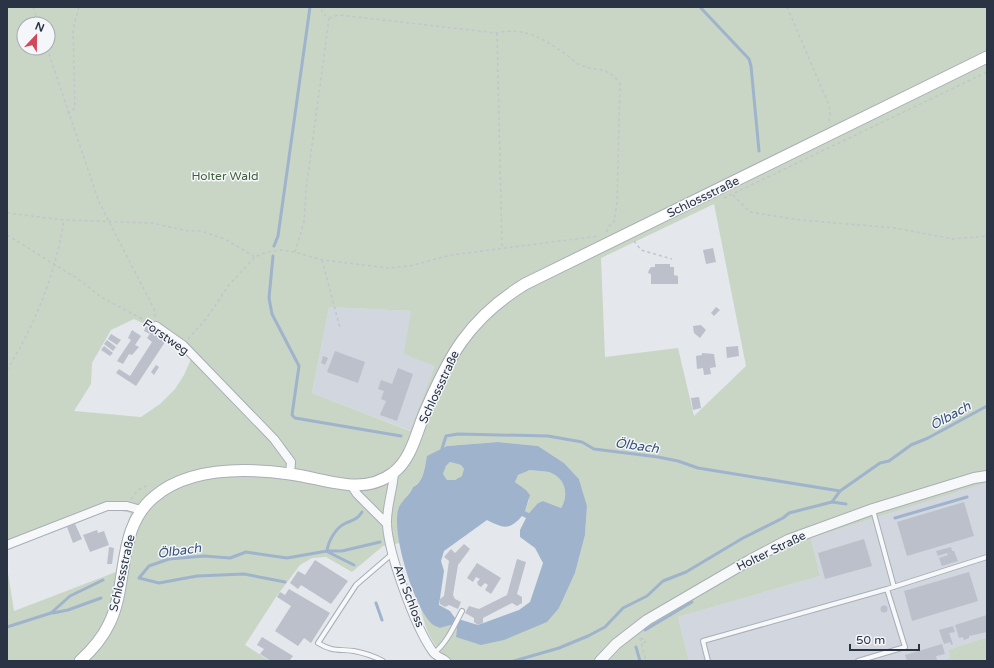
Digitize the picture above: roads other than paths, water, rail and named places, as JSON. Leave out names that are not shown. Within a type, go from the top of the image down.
[{"type":"main road","name":"Schlossstraße","points":[[80,661],[98,644],[110,624],[117,600],[127,546],[134,522],[141,510],[155,496],[166,488],[194,477],[252,471],[290,474],[351,486],[367,485],[394,473],[402,463],[414,442],[440,378],[454,351],[489,309],[525,284],[607,240],[724,186],[827,134],[987,57]]},
{"type":"street","name":"Forstweg","points":[[156,326],[183,345],[274,439],[291,462],[290,474]]},
{"type":"street","name":"Am Schloss","points":[[394,473],[387,524],[393,554],[406,595],[424,637],[434,653],[446,661]]},
{"type":"street","name":"Holter Straße","points":[[600,661],[616,644],[636,628],[750,560],[788,540],[873,509],[974,478],[987,476]]},
{"type":"street","points":[[351,486],[387,524]]},
{"type":"street","points":[[7,545],[107,506],[127,506],[141,510]]},
{"type":"lane","points":[[873,509],[894,586]]},
{"type":"lane","points":[[383,661],[371,655],[354,651],[329,649],[318,642],[356,584],[393,554]]},
{"type":"lane","points":[[708,661],[703,641],[887,589],[987,557]]},
{"type":"lane","points":[[858,661],[905,647],[887,589]]},
{"type":"lane","points":[[434,653],[440,648],[462,611]]},
{"type":"water","points":[[498,442],[538,446],[564,463],[579,479],[587,506],[585,535],[575,573],[559,608],[547,622],[504,640],[481,645],[456,637],[457,627],[451,625],[440,628],[433,625],[423,613],[410,583],[400,548],[397,518],[399,507],[413,487],[420,482],[422,478],[427,456],[447,446]],"holes":[[[450,462],[461,465],[464,469],[462,476],[455,480],[447,480],[443,474],[446,466]],[[530,470],[549,472],[559,478],[565,492],[565,498],[561,508],[543,501],[538,503],[529,513],[525,511],[530,495],[515,482],[518,475]],[[522,516],[526,518],[520,530],[520,537],[535,548],[543,563],[530,602],[519,610],[478,625],[455,618],[450,611],[439,605],[444,571],[441,561],[444,551],[487,520],[497,525],[506,527],[517,521]]]},
{"type":"waterway","points":[[274,246],[278,236],[310,7]]},
{"type":"waterway","points":[[700,7],[749,59],[751,66],[759,151]]},
{"type":"waterway","points":[[273,256],[269,298],[272,314],[299,366],[292,415],[295,418],[401,436]]},
{"type":"waterway","name":"Ölbach","points":[[441,452],[446,436],[458,434],[548,436],[582,442],[594,449],[658,457],[678,461],[698,468],[840,491],[880,463],[889,461],[911,445],[928,438],[987,406]]},
{"type":"waterway","name":"Ölbach","points":[[514,661],[559,648],[588,636],[605,627],[623,608],[647,596],[663,581],[686,572],[743,538],[783,518],[789,513],[832,502],[840,491]]},
{"type":"waterway","points":[[895,518],[967,497]]},
{"type":"waterway","points":[[832,502],[846,504]]},
{"type":"waterway","name":"Ölbach","points":[[285,582],[244,574],[197,576],[159,583],[139,578],[149,566],[169,559],[204,556],[230,558],[246,552],[287,558],[327,551],[330,540],[335,532],[341,526],[356,518],[362,512]]},
{"type":"waterway","name":"Ölbach","points":[[327,551],[342,551],[380,542]]},
{"type":"waterway","name":"Ölbach","points":[[328,552],[354,565]]},
{"type":"waterway","name":"Ölbach","points":[[7,627],[51,613],[70,596],[103,580]]},
{"type":"waterway","name":"Ölbach","points":[[53,613],[68,610],[101,598]]},
{"type":"waterway","points":[[645,630],[692,602]]},
{"type":"waterway","name":"Ölbach","points":[[376,603],[382,620]]},
{"type":"waterway","points":[[636,647],[640,661]]},
{"type":"park label","name":"Holter Wald","points":[[225,176]]}]
